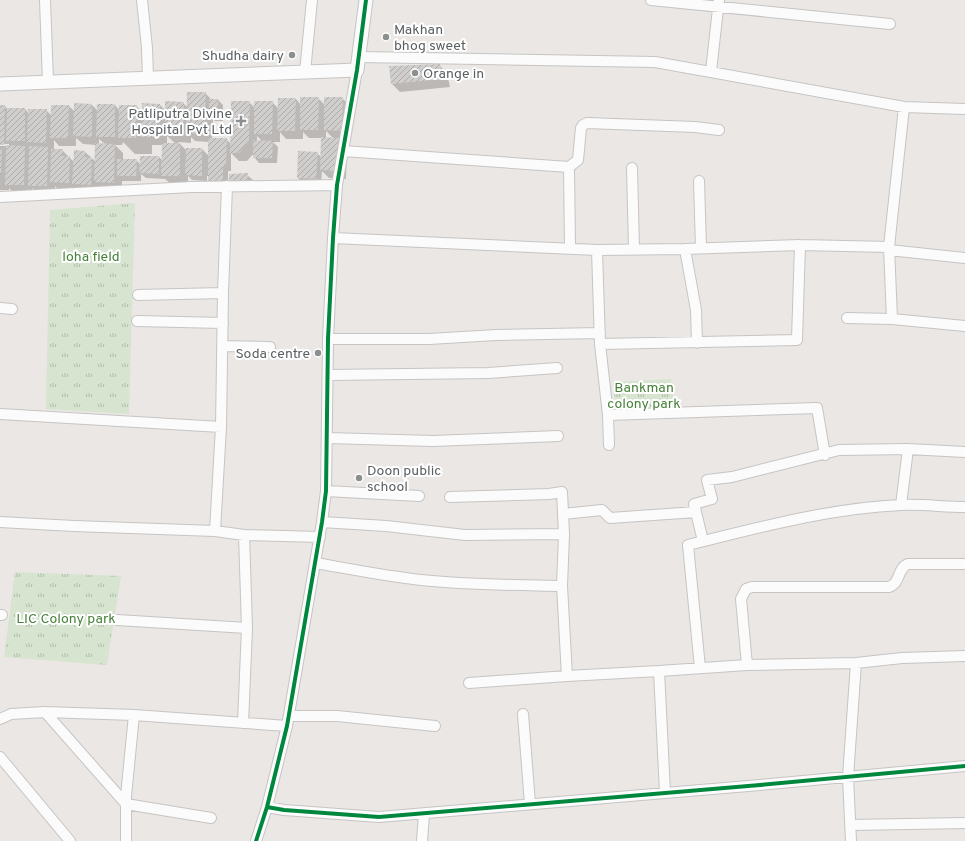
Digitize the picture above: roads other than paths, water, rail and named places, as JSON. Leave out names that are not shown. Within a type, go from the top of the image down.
[{"type":"street","points":[[45,0],[48,82]]},
{"type":"street","points":[[142,0],[147,48],[148,78]]},
{"type":"street","points":[[305,72],[312,0]]},
{"type":"street","points":[[256,841],[267,807],[287,726],[322,522],[326,491],[328,339],[332,238],[337,185],[358,63],[366,0]]},
{"type":"street","points":[[651,0],[719,3],[890,24]]},
{"type":"street","points":[[711,72],[719,3]]},
{"type":"street","points":[[0,84],[305,72],[358,63],[655,62],[904,107],[965,109]]},
{"type":"street","points":[[892,319],[889,248],[904,107]]},
{"type":"street","points":[[343,151],[569,167],[578,160],[581,128],[587,123],[719,130]]},
{"type":"street","points":[[569,167],[570,248]]},
{"type":"street","points":[[632,168],[634,249]]},
{"type":"street","points":[[699,182],[701,248]]},
{"type":"street","points":[[0,197],[227,186],[337,185]]},
{"type":"street","points":[[215,531],[221,427],[227,186]]},
{"type":"street","points":[[332,238],[597,250],[800,245],[889,248],[965,258]]},
{"type":"street","points":[[600,344],[797,340],[800,245]]},
{"type":"street","points":[[685,249],[696,310],[697,343]]},
{"type":"street","points":[[597,250],[600,344],[608,415],[609,445]]},
{"type":"street","points":[[138,295],[224,293]]},
{"type":"street","points":[[0,308],[12,309]]},
{"type":"street","points":[[847,318],[892,319],[965,326]]},
{"type":"street","points":[[137,321],[223,323]]},
{"type":"street","points":[[328,339],[429,339],[496,335],[600,333]]},
{"type":"street","points":[[222,346],[270,347]]},
{"type":"street","points":[[328,375],[488,373],[557,368]]},
{"type":"street","points":[[608,415],[817,408],[825,455]]},
{"type":"street","points":[[0,414],[221,427]]},
{"type":"street","points":[[327,438],[433,441],[558,436]]},
{"type":"street","points":[[901,505],[908,449]]},
{"type":"street","points":[[703,541],[694,504],[712,499],[707,480],[732,477],[825,455],[839,450],[908,449],[965,452]]},
{"type":"street","points":[[326,491],[419,496]]},
{"type":"street","points":[[450,497],[549,494],[562,492],[564,534],[562,586],[567,676]]},
{"type":"street","points":[[700,668],[688,545],[748,530],[855,509],[901,505],[965,507]]},
{"type":"street","points":[[563,514],[602,510],[610,518],[696,512]]},
{"type":"street","points":[[0,522],[215,531],[244,535],[320,537]]},
{"type":"street","points":[[322,522],[386,526],[465,535],[564,534]]},
{"type":"street","points":[[243,723],[246,628],[244,535]]},
{"type":"street","points":[[315,563],[395,577],[422,580],[476,584],[562,586]]},
{"type":"street","points":[[747,665],[741,599],[746,589],[752,587],[889,587],[894,585],[902,569],[908,564],[965,564]]},
{"type":"street","points":[[117,620],[246,628]]},
{"type":"street","points":[[469,683],[747,665],[856,663],[902,658],[965,656]]},
{"type":"street","points":[[851,841],[848,777],[856,663]]},
{"type":"street","points":[[659,671],[665,793]]},
{"type":"street","points":[[0,713],[11,714],[45,712],[134,715],[287,726]]},
{"type":"street","points":[[45,712],[126,804],[211,818]]},
{"type":"street","points":[[0,719],[11,714]]},
{"type":"street","points":[[523,714],[530,804]]},
{"type":"street","points":[[126,841],[126,804],[134,715]]},
{"type":"street","points":[[289,716],[337,716],[434,726]]},
{"type":"street","points":[[0,757],[70,841]]},
{"type":"street","points":[[267,807],[284,810],[379,817],[965,766]]},
{"type":"street","points":[[422,841],[424,814]]},
{"type":"street","points":[[851,825],[965,823]]},
{"type":"place","name":"Makhan bhog sweet","points":[[386,37]]},
{"type":"place","name":"Shudha dairy","points":[[292,55]]},
{"type":"place","name":"Orange in","points":[[415,73]]},
{"type":"place","name":"Patliputra Divine Hospital Pvt Ltd","points":[[241,121]]},
{"type":"place","name":"Soda centre","points":[[318,353]]},
{"type":"place","name":"Doon public school","points":[[359,478]]},
{"type":"park label","name":"loha field","points":[[91,256]]},
{"type":"park label","name":"Bankman colony park","points":[[644,396]]},
{"type":"park label","name":"LIC Colony park","points":[[66,618]]}]
